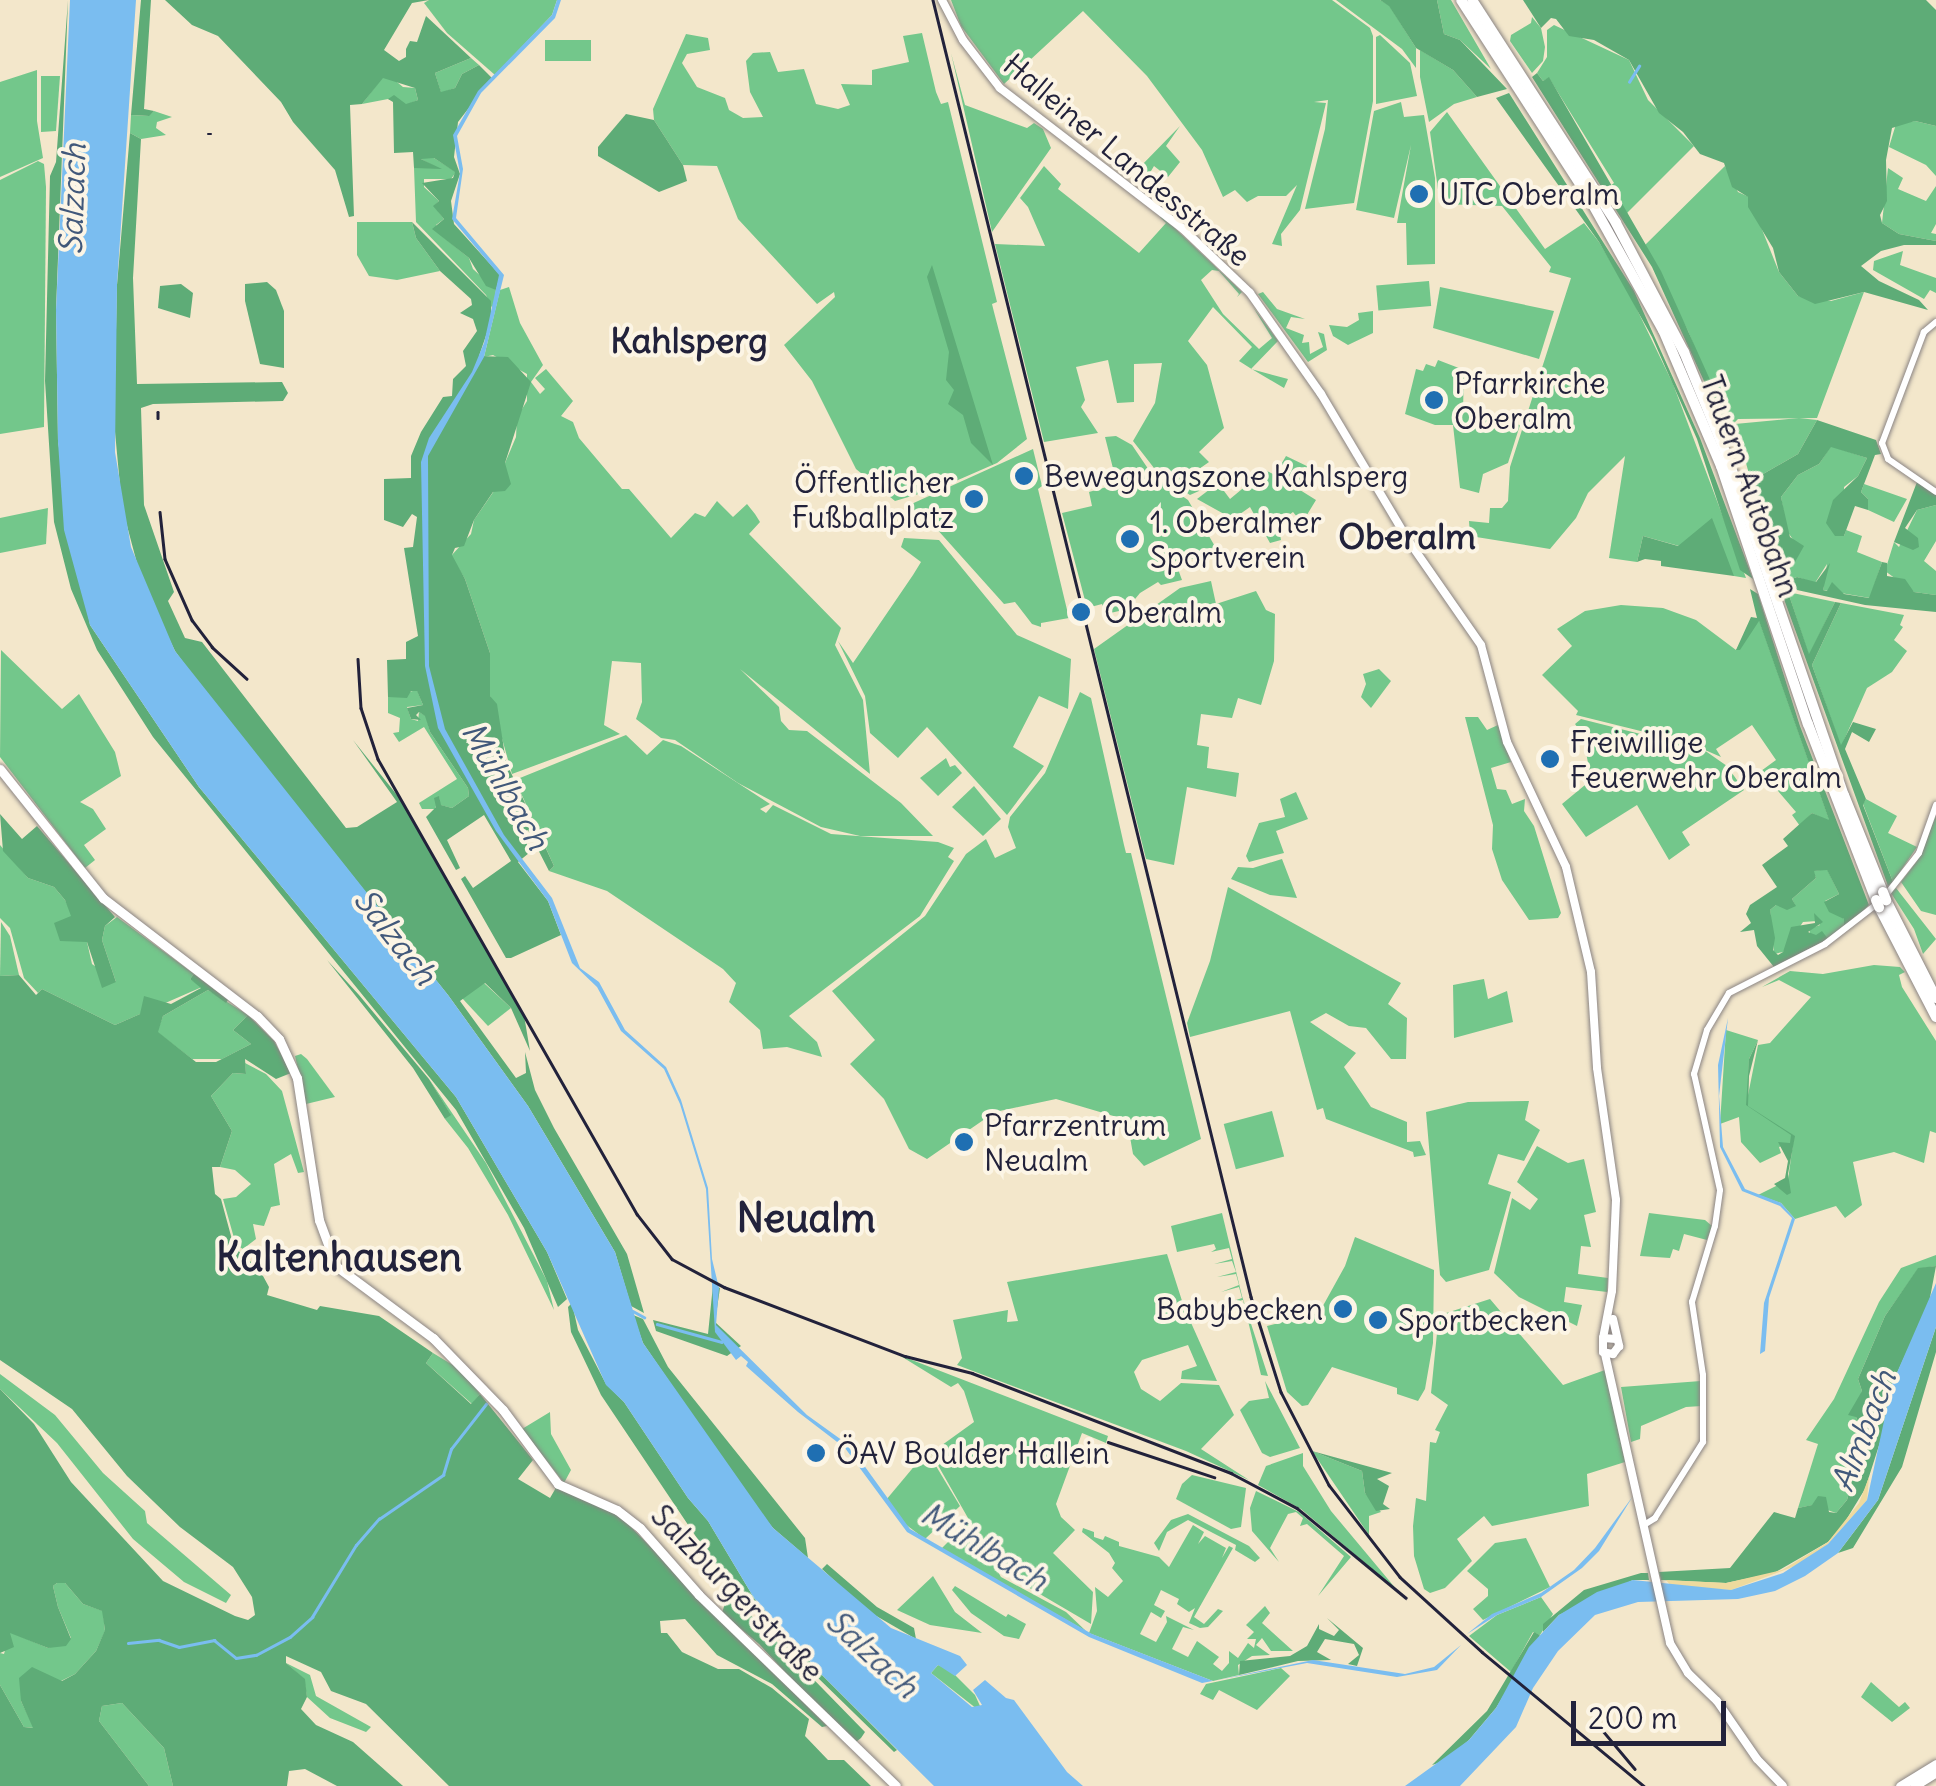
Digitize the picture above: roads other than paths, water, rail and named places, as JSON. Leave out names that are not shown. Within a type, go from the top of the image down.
[{"type":"highway","name":"Tauern Autobahn","points":[[1461,0],[1520,84]]},
{"type":"highway","name":"Tauern Autobahn","points":[[1472,0],[1609,230],[1663,330],[1767,586],[1808,724],[1881,900],[1936,1017]]},
{"type":"highway","name":"Tauern Autobahn","points":[[1911,962],[1936,998]]},
{"type":"main road","name":"Halleiner Landesstraße","points":[[942,0],[972,54],[1000,88],[1201,243],[1250,293],[1321,394],[1408,540],[1480,641],[1493,674],[1507,742],[1556,840],[1570,880],[1591,972],[1603,1109],[1616,1200],[1612,1291],[1616,1396]]},
{"type":"main road","name":"Salzburgerstraße","points":[[0,769],[103,898],[257,1016],[279,1039],[297,1078],[319,1220],[336,1266],[434,1338],[503,1410],[558,1484],[618,1510],[640,1528],[698,1594],[896,1786]]},
{"type":"main road","name":"Halleiner Landesstraße","points":[[1612,1291],[1600,1346],[1616,1396],[1670,1644],[1688,1673],[1716,1701],[1757,1759],[1783,1786]]},
{"type":"main road","points":[[1603,1338],[1616,1340]]},
{"type":"main road","points":[[1605,1354],[1616,1352]]},
{"type":"main road","points":[[1900,1786],[1936,1764]]},
{"type":"main road","points":[[1914,1786],[1936,1772]]},
{"type":"street","points":[[1936,322],[1924,332],[1882,443],[1888,458],[1936,492]]},
{"type":"street","points":[[1644,1525],[1655,1518],[1704,1439],[1703,1376],[1692,1302],[1715,1226],[1720,1190],[1694,1074],[1707,1030],[1729,993],[1803,957],[1866,915],[1908,869],[1936,805]]},
{"type":"water","name":"Salzach","points":[[70,0],[136,0],[117,285],[115,452],[131,547],[175,651],[448,995],[528,1106],[615,1252],[643,1343],[773,1528],[891,1628],[960,1656],[967,1665],[955,1676],[938,1665],[931,1673],[972,1707],[982,1705],[973,1690],[985,1680],[1014,1700],[1067,1772],[1083,1786],[934,1786],[822,1675],[754,1598],[708,1521],[688,1498],[624,1402],[606,1385],[547,1252],[456,1097],[199,787],[90,625],[64,530],[58,442],[56,310]]},
{"type":"water","points":[[557,0],[561,0],[555,18],[481,93],[457,136],[463,169],[456,218],[504,275],[484,357],[428,456],[429,666],[445,729],[504,835],[552,898],[580,968],[599,982],[625,1030],[666,1067],[681,1100],[708,1188],[712,1259],[719,1288],[716,1325],[807,1415],[850,1446],[910,1529],[1092,1634],[1213,1681],[1202,1683],[1089,1637],[907,1532],[845,1448],[746,1366],[748,1362],[741,1356],[736,1360],[715,1332],[706,1189],[680,1104],[664,1069],[621,1031],[597,987],[572,963],[548,901],[496,831],[438,728],[425,666],[421,462],[429,438],[472,372],[484,343],[499,275],[452,219],[460,173],[453,135],[478,91],[552,15]]},
{"type":"water","points":[[1728,1018],[1719,1096],[1723,1147],[1745,1189],[1781,1203],[1795,1219],[1769,1298],[1765,1351],[1760,1354],[1764,1303],[1792,1218],[1780,1206],[1742,1191],[1720,1147],[1718,1065]]},
{"type":"water","points":[[1936,1283],[1936,1327],[1878,1500],[1838,1553],[1775,1591],[1738,1599],[1638,1602],[1595,1615],[1558,1651],[1533,1688],[1516,1727],[1460,1786],[1405,1786],[1469,1740],[1496,1708],[1529,1647],[1559,1615],[1597,1592],[1633,1580],[1731,1590],[1783,1573],[1828,1544],[1867,1500],[1892,1384]]},
{"type":"water","points":[[1633,1496],[1599,1551],[1582,1568],[1541,1597],[1497,1615],[1467,1634],[1492,1614],[1541,1593],[1574,1570]]},
{"type":"water","points":[[1461,1645],[1437,1670],[1397,1677],[1307,1663],[1218,1680],[1313,1660],[1405,1674],[1434,1667]]},
{"type":"waterway","points":[[1629,82],[1639,66]]},
{"type":"waterway","points":[[633,1311],[644,1317]]},
{"type":"waterway","points":[[657,1324],[722,1342]]},
{"type":"waterway","points":[[128,1643],[159,1640],[179,1647],[214,1640],[236,1658],[256,1655],[290,1637],[312,1617],[356,1545],[379,1519],[443,1475],[451,1449],[486,1404]]},
{"type":"railway","points":[[933,0],[1251,1297],[1281,1392],[1329,1485],[1400,1577],[1482,1652],[1644,1786]]},
{"type":"railway","points":[[158,412],[158,418]]},
{"type":"railway","points":[[160,512],[165,559],[192,620],[212,647],[247,679]]},
{"type":"railway","points":[[358,659],[361,708],[378,759],[637,1214],[672,1259],[724,1287],[905,1356],[972,1373],[1231,1473],[1297,1508],[1406,1598]]},
{"type":"railway","points":[[1108,1442],[1214,1477]]},
{"type":"railway","points":[[1593,1719],[1635,1769]]},
{"type":"place","name":"UTC Oberalm","points":[[1419,194]]},
{"type":"place","name":"Pfarrkirche Oberalm","points":[[1434,400]]},
{"type":"place","name":"Bewegungszone Kahlsperg","points":[[1024,476]]},
{"type":"place","name":"Öffentlicher Fußballplatz","points":[[974,499]]},
{"type":"place","name":"1. Oberalmer Sportverein","points":[[1130,539]]},
{"type":"place","name":"Oberalm","points":[[1081,612]]},
{"type":"place","name":"Freiwillige Feuerwehr Oberalm","points":[[1550,759]]},
{"type":"place","name":"Pfarrzentrum Neualm","points":[[964,1142]]},
{"type":"place","name":"Babybecken","points":[[1343,1309]]},
{"type":"place","name":"Sportbecken","points":[[1378,1320]]},
{"type":"place","name":"ÖAV Boulder Hallein","points":[[816,1453]]},
{"type":"district","name":"Kahlsperg","points":[[689,340]]},
{"type":"district","name":"Oberalm","points":[[1407,536]]},
{"type":"district","name":"Neualm","points":[[806,1218]]},
{"type":"district","name":"Kaltenhausen","points":[[339,1257]]},
{"type":"water label","name":"Mühlbach","points":[[505,786]]},
{"type":"water label","name":"Almbach","points":[[1864,1431]]},
{"type":"water label","name":"Mühlbach","points":[[984,1547]]}]
